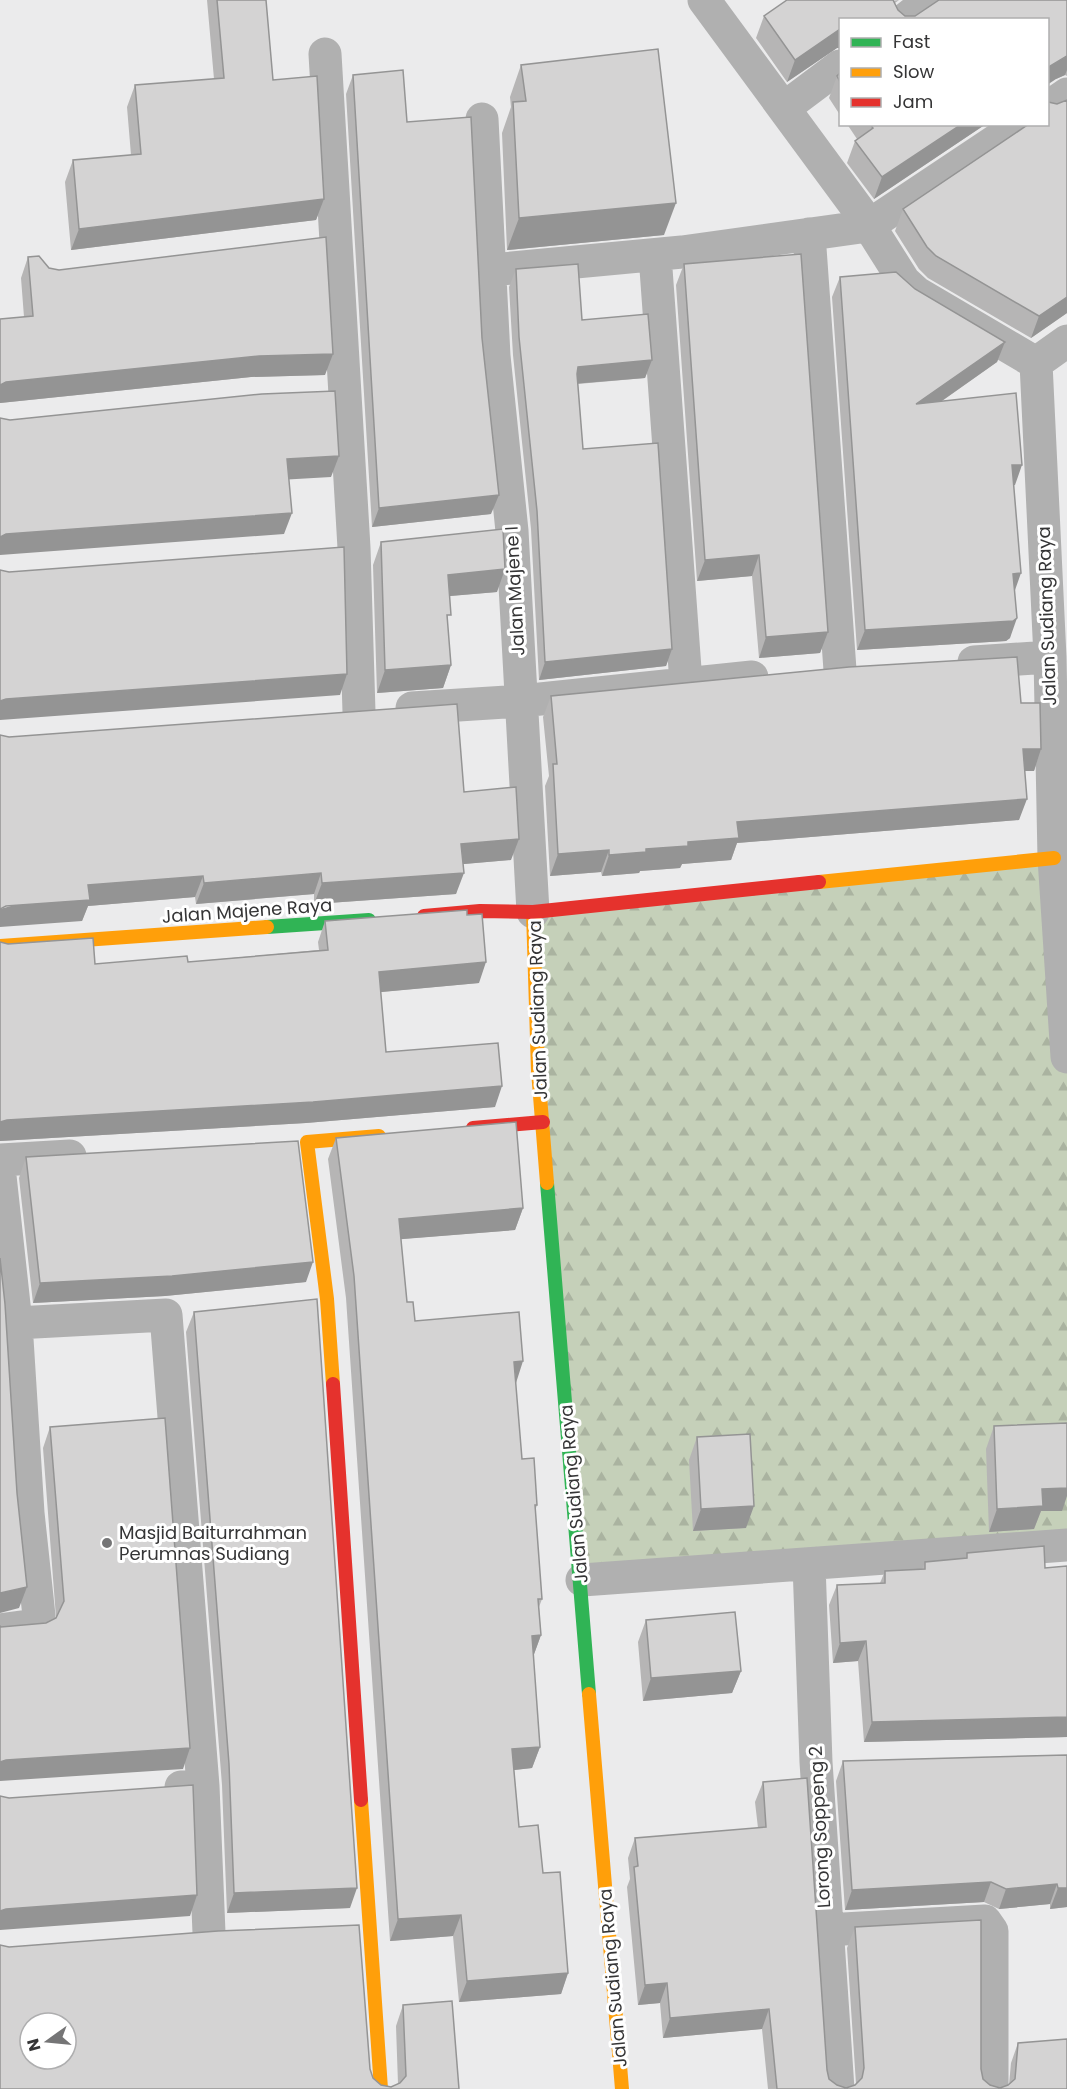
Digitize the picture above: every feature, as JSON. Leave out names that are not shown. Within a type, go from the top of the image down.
[{"type":"street","points":[[704,0],[868,226],[904,281],[917,293],[1036,363],[1067,341]]},
{"type":"street","points":[[907,18],[930,0]]},
{"type":"street","points":[[325,54],[354,548],[347,713],[521,701],[780,675]]},
{"type":"street","points":[[784,108],[839,67]]},
{"type":"street","points":[[1049,106],[1067,94]]},
{"type":"street","name":"Jalan Majene I","points":[[482,119],[495,356],[512,531],[533,912]]},
{"type":"street","points":[[491,270],[668,254],[868,226],[1018,126]]},
{"type":"street","points":[[809,234],[828,466],[828,671],[875,668]]},
{"type":"street","points":[[301,241],[335,237]]},
{"type":"street","points":[[668,254],[686,683]]},
{"type":"street","name":"Jalan Sudiang Raya","points":[[622,2089],[543,1122],[533,912],[1054,858],[1050,657],[1057,599],[1036,363]]},
{"type":"street","points":[[310,394],[344,393]]},
{"type":"street","points":[[478,535],[512,531]]},
{"type":"street","points":[[319,550],[388,544]]},
{"type":"street","points":[[945,663],[1050,657]]},
{"type":"street","points":[[1054,858],[1067,1057]]},
{"type":"street","points":[[410,917],[480,911],[533,912]]},
{"type":"street","name":"Jalan Majene Raya","points":[[0,946],[387,919]]},
{"type":"street","points":[[460,1129],[543,1122]]},
{"type":"street","points":[[272,1144],[390,1135]]},
{"type":"street","points":[[307,1142],[327,1299],[381,2089]]},
{"type":"street","points":[[0,1160],[94,1154]]},
{"type":"street","points":[[0,1176],[16,1323],[27,1513],[39,1616],[36,1625],[0,1630]]},
{"type":"street","points":[[292,1302],[327,1299]]},
{"type":"street","points":[[16,1323],[201,1311]]},
{"type":"street","points":[[166,1315],[203,1786],[209,1933]]},
{"type":"street","points":[[582,1580],[1067,1545]]},
{"type":"street","name":"Lorong Soppeng 2","points":[[809,1564],[816,1762],[838,2089]]},
{"type":"street","points":[[816,1762],[852,1761]]},
{"type":"street","points":[[146,1790],[203,1786]]},
{"type":"street","points":[[826,1930],[985,1921],[992,1931],[992,2089]]},
{"type":"street","points":[[335,1927],[369,1926]]},
{"type":"street","points":[[174,1936],[244,1931]]},
{"type":"green space","points":[[1054,858],[1067,1041],[1067,1545],[582,1580],[533,912]]},
{"type":"building","points":[[217,0],[266,0],[273,80],[317,76],[324,199],[79,229],[73,160],[141,154],[135,85],[224,78]]},
{"type":"building","points":[[787,0],[893,0],[898,10],[905,16],[915,16],[939,0],[1067,0],[1067,56],[1049,67],[1049,18],[839,18],[839,30],[795,60],[764,16]]},
{"type":"building","points":[[658,49],[676,203],[519,218],[513,102],[526,101],[521,65]]},
{"type":"building","points":[[403,70],[407,122],[471,117],[482,338],[499,495],[379,508],[353,75]]},
{"type":"building","points":[[1067,100],[1067,297],[1039,316],[936,256],[927,247],[903,209],[1026,126],[1049,126],[1049,102],[1057,104]]},
{"type":"building","points":[[872,126],[959,126],[882,177],[855,141],[873,128]]},
{"type":"building","points":[[326,237],[333,354],[259,356],[6,382],[0,385],[0,319],[33,316],[28,257],[39,256],[49,268],[59,270]]},
{"type":"building","points":[[801,254],[828,632],[766,637],[759,555],[705,560],[684,264]]},
{"type":"building","points":[[578,264],[582,320],[648,314],[652,360],[578,367],[577,374],[583,449],[658,443],[672,649],[545,662],[537,511],[519,337],[516,269]]},
{"type":"building","points":[[896,272],[915,289],[1005,342],[916,404],[1016,393],[1022,465],[1012,465],[1021,573],[1013,574],[1017,618],[1013,621],[865,630],[840,277]]},
{"type":"building","points":[[335,391],[339,456],[287,459],[292,513],[6,534],[0,537],[0,418],[10,420],[262,394]]},
{"type":"building","points":[[503,529],[505,569],[448,575],[451,615],[447,615],[451,665],[385,670],[381,542]]},
{"type":"building","points":[[344,547],[347,674],[0,701],[0,570],[9,572]]},
{"type":"building","points":[[1017,657],[1021,703],[1040,703],[1041,749],[1023,749],[1027,799],[737,822],[739,838],[688,842],[688,846],[646,849],[646,852],[609,855],[609,850],[558,854],[553,764],[557,764],[551,696],[849,667]]},
{"type":"building","points":[[457,704],[464,792],[516,787],[519,839],[461,844],[464,873],[322,883],[321,873],[204,883],[203,876],[88,885],[90,900],[6,906],[0,909],[0,735],[9,737]]},
{"type":"building","points":[[467,910],[467,915],[482,914],[486,962],[379,972],[386,1052],[498,1043],[502,1086],[313,1102],[0,1122],[0,942],[8,944],[93,938],[95,964],[187,956],[188,962],[328,950],[325,921]]},
{"type":"building","points":[[516,1122],[523,1208],[399,1219],[407,1302],[413,1302],[415,1321],[519,1312],[523,1361],[514,1362],[522,1459],[534,1458],[542,1599],[538,1599],[541,1635],[532,1636],[540,1747],[512,1749],[519,1827],[538,1825],[543,1873],[560,1872],[568,1973],[467,1981],[461,1915],[398,1919],[354,1276],[336,1138]]},
{"type":"building","points":[[298,1141],[313,1262],[172,1276],[40,1283],[26,1157]]},
{"type":"building","points":[[0,1258],[17,1493],[27,1587],[0,1593]]},
{"type":"building","points":[[317,1299],[357,1888],[234,1893],[229,1764],[194,1312]]},
{"type":"building","points":[[165,1418],[190,1748],[0,1762],[0,1626],[46,1623],[56,1618],[64,1601],[50,1427]]},
{"type":"building","points":[[1067,1423],[1067,1488],[1042,1489],[1043,1506],[997,1509],[994,1426]]},
{"type":"building","points":[[750,1434],[754,1506],[701,1509],[697,1437]]},
{"type":"building","points":[[1044,1546],[1045,1568],[1067,1566],[1067,1717],[872,1722],[866,1641],[840,1643],[837,1585],[885,1583],[885,1571],[925,1569],[925,1562],[967,1558],[967,1553]]},
{"type":"building","points":[[735,1612],[741,1671],[651,1678],[646,1620]]},
{"type":"building","points":[[1067,1755],[1067,1888],[1058,1888],[1057,1884],[1006,1889],[991,1882],[852,1890],[843,1761]]},
{"type":"building","points":[[807,1778],[829,2079],[846,2088],[855,2085],[862,2078],[864,2068],[855,1927],[981,1920],[981,2069],[983,2079],[990,2085],[1000,2088],[1015,2079],[1018,2043],[1067,2039],[1067,2089],[777,2089],[769,2009],[670,2018],[667,1983],[645,1985],[634,1867],[638,1866],[635,1838],[766,1827],[763,1782]]},
{"type":"building","points":[[193,1785],[197,1895],[0,1911],[0,1796],[9,1798]]},
{"type":"building","points":[[359,1925],[370,2069],[373,2078],[381,2085],[391,2087],[400,2083],[406,2076],[403,2005],[452,2001],[459,2089],[0,2089],[0,1945],[9,1947],[218,1931]]},
{"type":"traffic: fast","points":[[267,927],[369,920]]},
{"type":"traffic: fast","points":[[547,1183],[589,1694]]},
{"type":"traffic: slow","points":[[819,882],[1054,858]]},
{"type":"traffic: slow","points":[[533,912],[538,1071],[547,1183]]},
{"type":"traffic: slow","points":[[0,946],[267,927]]},
{"type":"traffic: slow","points":[[333,1384],[327,1299],[307,1142],[379,1136]]},
{"type":"traffic: slow","points":[[589,1694],[622,2089]]},
{"type":"traffic: slow","points":[[361,1800],[381,2089]]},
{"type":"traffic: jam","points":[[424,916],[480,911],[533,912],[819,882]]},
{"type":"traffic: jam","points":[[473,1128],[543,1122]]},
{"type":"traffic: jam","points":[[333,1384],[361,1800]]},
{"type":"place","name":"Masjid Baiturrahman Perumnas Sudiang","points":[[107,1543]]}]
